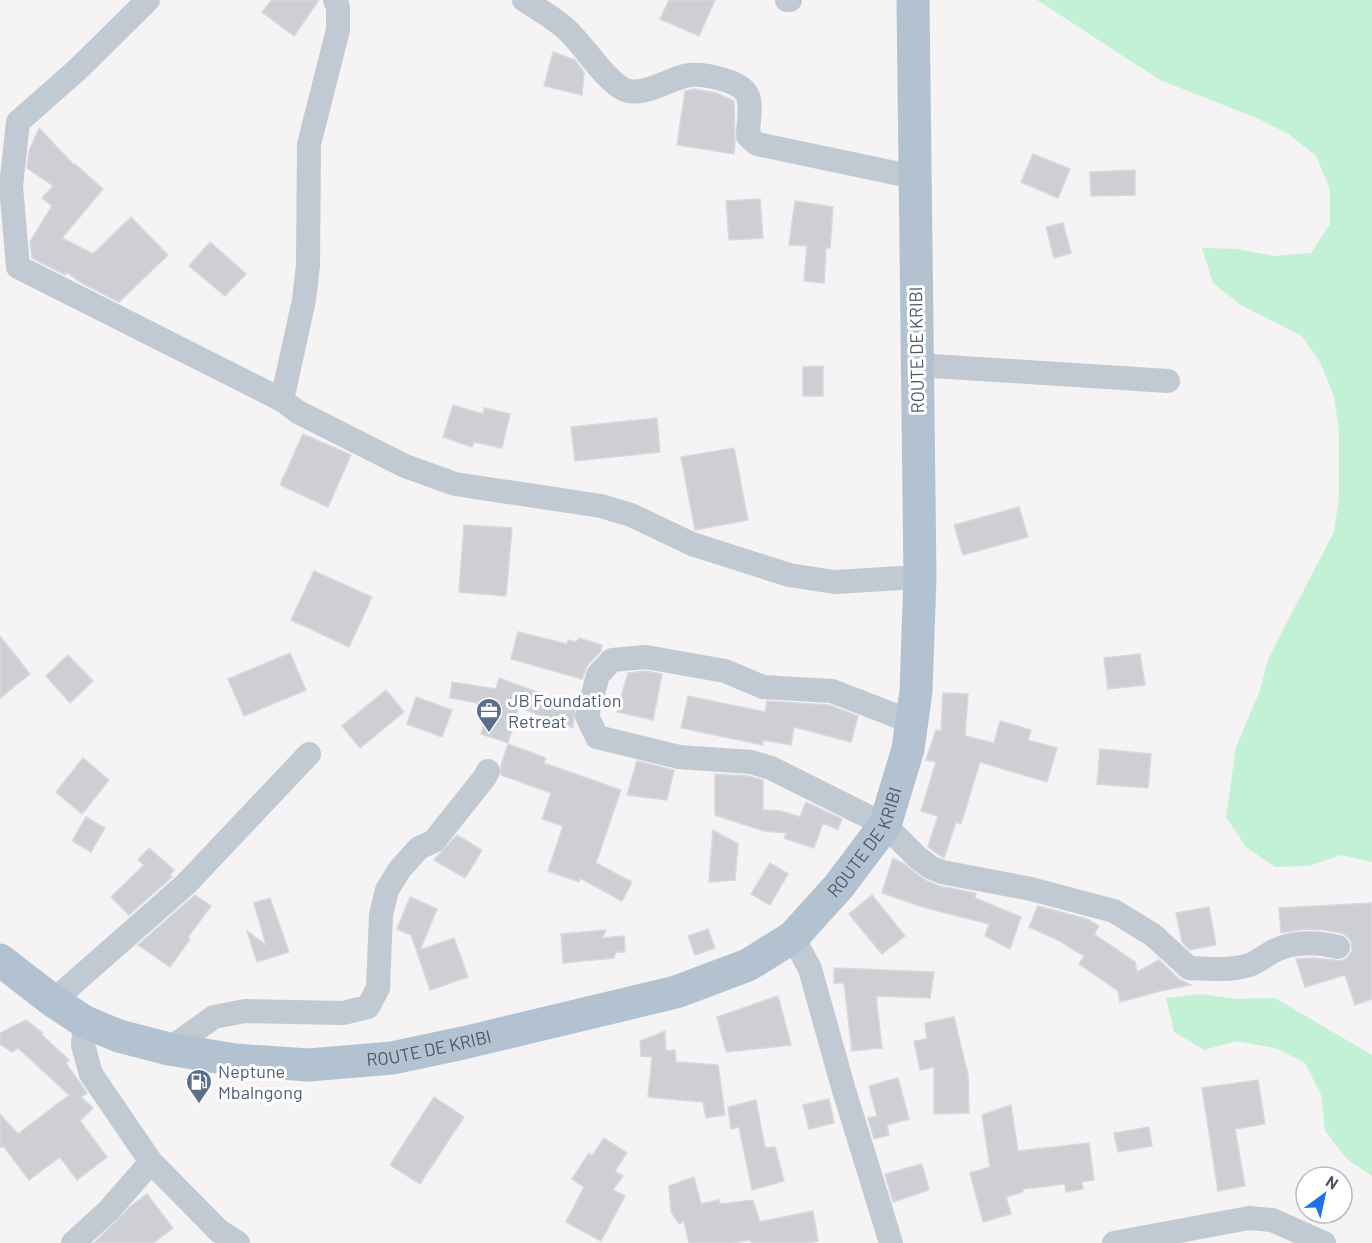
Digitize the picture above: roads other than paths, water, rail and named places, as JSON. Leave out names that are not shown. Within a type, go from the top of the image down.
[{"type":"main road","name":"ROUTE DE KRIBI","points":[[0,960],[53,1001],[85,1022],[119,1036],[235,1060],[309,1065],[392,1058],[676,992],[748,965],[793,937],[839,886],[885,825],[908,749],[916,692],[920,577],[913,0]]},
{"type":"street","points":[[148,0],[77,70],[18,122],[11,186],[18,267],[282,400],[297,412],[405,466],[455,484],[601,506],[631,515],[692,544],[789,575],[834,582],[920,577]]},
{"type":"street","points":[[282,400],[306,288],[309,144],[338,30],[338,7],[335,0]]},
{"type":"street","points":[[524,0],[565,28],[614,81],[625,89],[635,92],[688,75],[708,75],[737,83],[746,89],[749,99],[748,136],[757,144],[914,177]]},
{"type":"street","points":[[917,365],[1168,381]]},
{"type":"street","points":[[912,722],[832,691],[763,687],[725,672],[646,657],[612,660],[598,675],[587,716],[597,737],[679,757],[751,762],[771,768],[885,825],[930,867],[942,872],[1031,889],[1114,911],[1153,935],[1188,968],[1220,969],[1250,965],[1276,950],[1297,944],[1318,942],[1338,946]]},
{"type":"street","points":[[53,1001],[186,884],[309,754]]},
{"type":"street","points":[[169,1048],[214,1017],[245,1011],[343,1012],[368,1007],[378,988],[381,915],[387,890],[400,869],[419,848],[434,842],[488,771]]},
{"type":"street","points":[[793,937],[810,969],[843,1087],[891,1243]]},
{"type":"street","points":[[85,1022],[83,1045],[91,1074],[151,1162],[219,1231],[238,1243]]},
{"type":"street","points":[[73,1243],[109,1210],[151,1162]]},
{"type":"street","points":[[1114,1243],[1250,1218],[1272,1220],[1324,1243]]},
{"type":"place","name":"JB Foundation Retreat","points":[[489,734]]},
{"type":"place","name":"Neptune Mbalngong","points":[[199,1105]]}]
